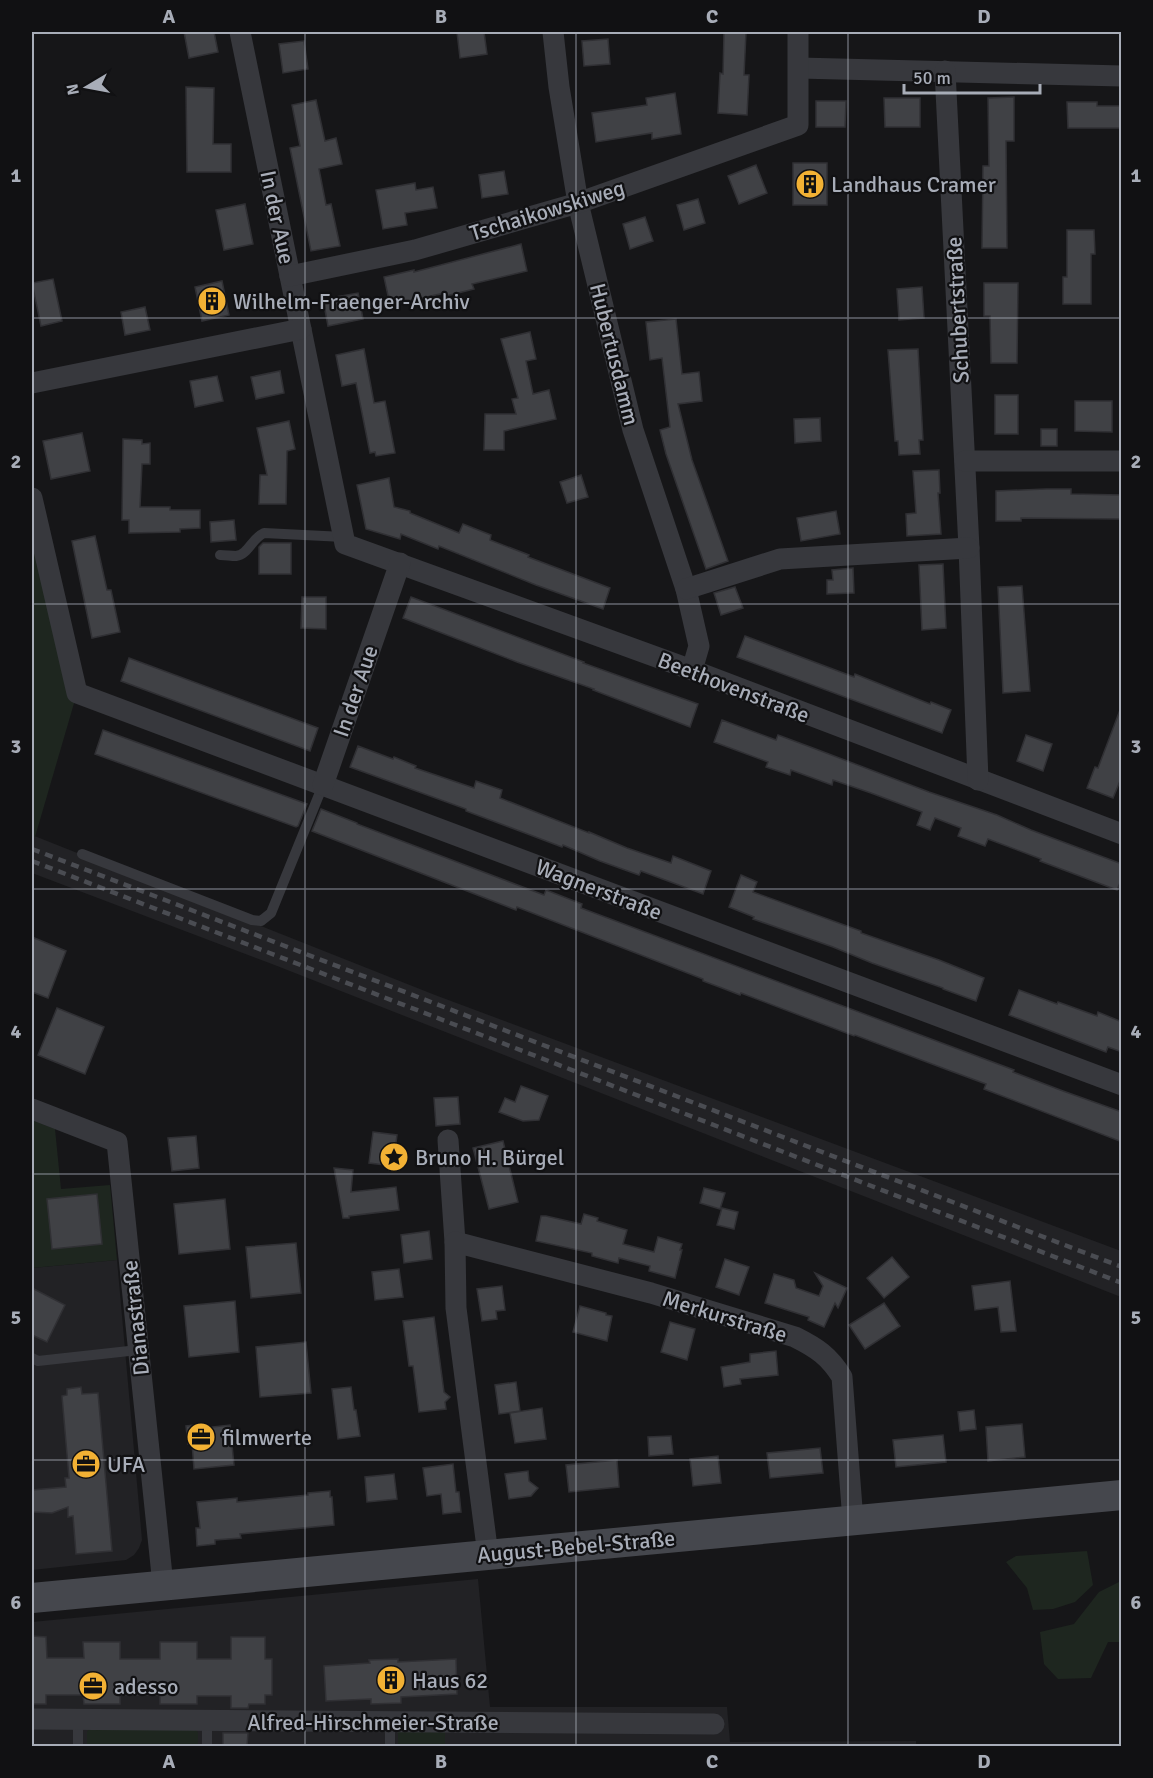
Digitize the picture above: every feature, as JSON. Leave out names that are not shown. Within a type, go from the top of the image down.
[{"type":"street","name":"In der Aue","points":[[240,32],[345,541]]},
{"type":"street","name":"Hubertusdamm","points":[[553,32],[559,87],[578,203],[633,430],[686,590],[699,646],[692,670]]},
{"type":"street","points":[[798,32],[799,68],[1122,76]]},
{"type":"street","name":"Tschaikowskiweg","points":[[290,276],[415,250],[578,203],[798,125],[799,68]]},
{"type":"street","name":"Schubertstraße","points":[[945,71],[965,461],[978,780]]},
{"type":"street","points":[[32,382],[301,328]]},
{"type":"street","points":[[965,461],[1122,461]]},
{"type":"street","name":"Wagnerstraße","points":[[32,498],[76,693],[1122,1085]]},
{"type":"street","name":"Beethovenstraße","points":[[345,541],[1122,834]]},
{"type":"street","points":[[686,590],[780,559],[969,548]]},
{"type":"street","name":"In der Aue","points":[[323,785],[400,563]]},
{"type":"street","name":"Dianastraße","points":[[32,1109],[117,1142],[163,1585]]},
{"type":"street","points":[[448,1140],[455,1242],[456,1308],[488,1555]]},
{"type":"street","name":"Merkurstraße","points":[[455,1242],[662,1296],[795,1337],[815,1347],[833,1363],[842,1377],[853,1521]]},
{"type":"street","name":"August-Bebel-Straße","points":[[32,1598],[1122,1495]]},
{"type":"street","name":"Alfred-Hirschmeier-Straße","points":[[32,1719],[714,1724]]},
{"type":"lane","points":[[220,555],[237,556],[244,553],[256,536],[264,532],[345,541]]},
{"type":"lane","points":[[82,854],[252,920],[261,921],[271,913],[323,785]]},
{"type":"lane","points":[[32,1358],[38,1361],[138,1350]]},
{"type":"lane","points":[[78,1719],[78,1746]]},
{"type":"lane","points":[[207,1720],[207,1746]]},
{"type":"lane","points":[[390,1722],[390,1746]]},
{"type":"shaded area","points":[[32,498],[77,693],[35,837],[32,835]]},
{"type":"shaded area","points":[[32,835],[435,995],[1121,1251],[1121,1297],[272,964],[32,873]]},
{"type":"shaded area","points":[[32,1120],[55,1129],[61,1189],[110,1185],[117,1260],[32,1268]]},
{"type":"shaded area","points":[[117,1260],[142,1540],[134,1555],[126,1560],[32,1570],[32,1268]]},
{"type":"shaded area","points":[[1087,1551],[1093,1585],[1075,1602],[1053,1609],[1033,1610],[1027,1588],[1006,1562],[1016,1556]]},
{"type":"shaded area","points":[[478,1579],[490,1707],[727,1707],[730,1742],[916,1741],[916,1746],[32,1746],[32,1622]]},
{"type":"shaded area","points":[[1121,1581],[1121,1642],[1108,1642],[1091,1678],[1058,1679],[1044,1664],[1040,1632],[1074,1624],[1099,1592]]},
{"type":"shaded area","points":[[89,1729],[196,1729],[198,1746],[87,1746]]},
{"type":"shaded area","points":[[398,1730],[445,1730],[445,1746],[398,1746]]},
{"type":"building","points":[[184,32],[214,32],[218,52],[189,58]]},
{"type":"building","points":[[457,32],[484,32],[487,54],[460,58]]},
{"type":"building","points":[[724,32],[746,32],[744,75],[749,75],[747,115],[718,113],[720,73],[723,74]]},
{"type":"building","points":[[608,39],[610,64],[584,66],[582,41]]},
{"type":"building","points":[[304,41],[308,69],[283,73],[279,44]]},
{"type":"building","points":[[186,87],[214,88],[213,144],[231,144],[231,172],[187,172]]},
{"type":"building","points":[[675,93],[681,134],[652,139],[652,133],[596,142],[592,113],[647,105],[646,98]]},
{"type":"building","points":[[1014,97],[1014,141],[1006,141],[1007,248],[982,248],[983,166],[989,166],[988,98]]},
{"type":"building","points":[[884,98],[920,98],[920,127],[885,127]]},
{"type":"building","points":[[316,100],[325,141],[336,138],[342,164],[319,169],[326,205],[331,204],[340,246],[311,251],[290,148],[300,146],[292,105]]},
{"type":"building","points":[[816,101],[846,101],[845,127],[816,127]]},
{"type":"building","points":[[1067,102],[1097,102],[1097,106],[1122,106],[1122,128],[1068,128]]},
{"type":"building","name":"Landhaus Cramer","points":[[793,163],[827,163],[827,205],[793,205]]},
{"type":"building","points":[[756,165],[767,193],[739,204],[728,176]]},
{"type":"building","points":[[504,171],[508,194],[482,198],[479,175]]},
{"type":"building","points":[[415,183],[416,190],[433,187],[437,208],[405,213],[407,225],[383,229],[376,190]]},
{"type":"building","points":[[698,199],[705,223],[684,230],[677,205]]},
{"type":"building","points":[[245,204],[253,244],[224,250],[216,210]]},
{"type":"building","points":[[645,217],[653,241],[630,249],[623,224]]},
{"type":"building","points":[[1067,230],[1094,230],[1095,254],[1091,254],[1091,304],[1063,304],[1063,277],[1067,277]]},
{"type":"building","points":[[521,244],[527,271],[472,284],[474,289],[446,296],[445,293],[390,305],[384,277],[414,270],[414,272]]},
{"type":"building","points":[[53,279],[62,321],[41,326],[32,283]]},
{"type":"building","name":"Wilhelm-Fraenger-Archiv","points":[[222,281],[229,315],[202,321],[195,287]]},
{"type":"building","points":[[984,283],[1018,283],[1017,363],[991,363],[990,316],[984,316]]},
{"type":"building","points":[[922,287],[924,318],[899,320],[897,289]]},
{"type":"building","points":[[358,293],[363,319],[328,326],[323,299]]},
{"type":"building","points":[[145,307],[150,330],[125,335],[121,312]]},
{"type":"building","points":[[676,319],[682,374],[699,372],[702,401],[678,404],[692,460],[728,561],[706,569],[666,454],[660,430],[670,427],[662,358],[650,360],[646,322]]},
{"type":"building","points":[[530,332],[536,359],[526,361],[533,394],[549,390],[556,419],[504,431],[504,450],[484,450],[485,414],[516,414],[512,399],[518,398],[501,339]]},
{"type":"building","points":[[364,349],[374,403],[385,401],[395,453],[376,456],[375,452],[370,453],[356,383],[342,386],[336,355]]},
{"type":"building","points":[[918,349],[923,440],[919,440],[920,454],[899,455],[898,441],[895,441],[888,350]]},
{"type":"building","points":[[280,371],[284,393],[256,399],[251,377]]},
{"type":"building","points":[[217,376],[223,401],[195,407],[190,381]]},
{"type":"building","points":[[995,395],[1018,395],[1018,434],[995,434]]},
{"type":"building","points":[[1075,401],[1112,401],[1112,432],[1075,431]]},
{"type":"building","points":[[820,418],[821,441],[795,443],[794,419]]},
{"type":"building","points":[[289,421],[295,449],[287,451],[286,504],[259,504],[260,475],[267,475],[257,428]]},
{"type":"building","points":[[1041,429],[1057,429],[1057,446],[1041,446]]},
{"type":"building","points":[[82,433],[90,471],[51,479],[43,441]]},
{"type":"building","points":[[123,439],[142,440],[142,444],[150,443],[150,464],[142,464],[140,507],[200,510],[200,528],[180,529],[180,532],[129,533],[129,520],[122,520]]},
{"type":"building","points":[[939,470],[941,534],[907,536],[906,514],[916,513],[913,471]]},
{"type":"building","points":[[581,475],[588,497],[567,503],[560,482]]},
{"type":"building","points":[[389,478],[394,507],[410,511],[410,513],[459,533],[463,524],[491,535],[490,540],[529,555],[528,557],[610,588],[603,609],[439,546],[438,549],[401,534],[400,539],[366,529],[357,485]]},
{"type":"building","points":[[1071,489],[1071,494],[1122,495],[1122,519],[1021,518],[1021,521],[996,521],[996,491]]},
{"type":"building","points":[[836,511],[840,534],[801,541],[797,518]]},
{"type":"building","points":[[234,520],[236,540],[211,542],[210,522]]},
{"type":"building","points":[[95,536],[107,590],[111,590],[120,632],[92,638],[72,541]]},
{"type":"building","points":[[263,543],[291,543],[291,574],[259,574],[259,547]]},
{"type":"building","points":[[943,564],[946,628],[922,630],[919,565]]},
{"type":"building","points":[[853,568],[854,593],[827,594],[827,580],[833,580],[832,570]]},
{"type":"building","points":[[1022,586],[1030,691],[1003,693],[998,587]]},
{"type":"building","points":[[735,587],[743,608],[721,615],[714,593]]},
{"type":"building","points":[[302,597],[326,597],[326,629],[301,628]]},
{"type":"building","points":[[411,597],[698,704],[690,727],[403,618]]},
{"type":"building","points":[[745,636],[951,710],[942,733],[737,657]]},
{"type":"building","points":[[129,658],[318,728],[310,751],[121,681]]},
{"type":"building","points":[[1120,710],[1122,711],[1122,776],[1113,798],[1087,788],[1095,767],[1098,768]]},
{"type":"building","points":[[722,720],[776,740],[778,735],[997,815],[1122,864],[1122,878],[1117,890],[988,839],[985,846],[958,836],[961,828],[935,818],[930,830],[917,825],[922,812],[871,793],[833,780],[832,785],[791,770],[790,775],[766,767],[768,762],[714,742]]},
{"type":"building","points":[[103,730],[307,804],[298,826],[95,754]]},
{"type":"building","points":[[1026,735],[1052,744],[1043,771],[1017,761]]},
{"type":"building","points":[[358,746],[393,759],[394,757],[416,766],[415,768],[474,788],[476,781],[502,790],[500,798],[627,848],[671,863],[673,856],[711,871],[703,894],[641,871],[639,875],[600,861],[563,845],[562,847],[350,767]]},
{"type":"building","points":[[321,809],[544,895],[546,890],[582,904],[581,908],[1122,1112],[1122,1142],[984,1089],[986,1084],[741,993],[740,995],[517,907],[516,910],[312,831]]},
{"type":"building","points":[[741,875],[757,882],[753,892],[984,978],[976,1001],[753,919],[754,917],[729,907]]},
{"type":"building","points":[[32,937],[66,951],[48,998],[32,992]]},
{"type":"building","points":[[1019,990],[1097,1016],[1098,1012],[1122,1022],[1122,1052],[1108,1047],[1106,1052],[1009,1015]]},
{"type":"building","points":[[57,1008],[104,1027],[85,1074],[38,1055]]},
{"type":"building","points":[[521,1086],[548,1096],[539,1120],[523,1121],[499,1112],[505,1098],[515,1102]]},
{"type":"building","points":[[458,1097],[460,1124],[436,1126],[434,1098]]},
{"type":"building","points":[[373,1132],[397,1135],[393,1166],[369,1163]]},
{"type":"building","points":[[196,1136],[199,1168],[172,1171],[168,1138]]},
{"type":"building","points":[[503,1141],[518,1202],[489,1209],[473,1148]]},
{"type":"building","points":[[334,1168],[353,1170],[351,1192],[396,1187],[399,1210],[343,1218]]},
{"type":"building","points":[[704,1188],[725,1193],[720,1209],[700,1203]]},
{"type":"building","points":[[97,1194],[102,1244],[52,1249],[47,1199]]},
{"type":"building","points":[[225,1199],[230,1249],[179,1254],[174,1204]]},
{"type":"building","points":[[722,1208],[738,1212],[734,1229],[717,1225]]},
{"type":"building","points":[[584,1214],[598,1218],[597,1221],[627,1230],[623,1244],[654,1252],[658,1237],[682,1244],[675,1278],[649,1271],[650,1266],[619,1258],[618,1263],[592,1256],[592,1253],[536,1241],[541,1216],[581,1224]]},
{"type":"building","points":[[429,1231],[432,1259],[404,1263],[401,1235]]},
{"type":"building","points":[[296,1243],[301,1293],[251,1298],[246,1247]]},
{"type":"building","points":[[892,1257],[909,1277],[884,1298],[867,1278]]},
{"type":"building","points":[[725,1259],[749,1267],[739,1295],[716,1287]]},
{"type":"building","points":[[399,1269],[403,1297],[375,1300],[372,1272]]},
{"type":"building","points":[[815,1273],[847,1288],[838,1308],[835,1303],[824,1327],[808,1320],[809,1317],[765,1303],[774,1274],[794,1280],[796,1288],[819,1296],[823,1286]]},
{"type":"building","points":[[1010,1281],[1016,1331],[1001,1332],[998,1307],[975,1310],[972,1286]]},
{"type":"building","points":[[502,1286],[505,1310],[496,1311],[497,1319],[482,1321],[477,1289]]},
{"type":"building","points":[[32,1288],[65,1305],[47,1342],[32,1335]]},
{"type":"building","points":[[235,1301],[239,1352],[189,1357],[184,1306]]},
{"type":"building","points":[[884,1303],[900,1326],[865,1349],[849,1325]]},
{"type":"building","points":[[580,1306],[612,1316],[607,1341],[573,1332]]},
{"type":"building","points":[[434,1317],[444,1392],[450,1397],[445,1402],[446,1409],[419,1412],[413,1366],[409,1366],[403,1321]]},
{"type":"building","points":[[670,1322],[695,1329],[687,1360],[661,1352]]},
{"type":"building","points":[[306,1342],[311,1393],[260,1397],[256,1347]]},
{"type":"building","points":[[776,1351],[778,1375],[740,1379],[741,1384],[724,1387],[721,1367],[750,1362],[750,1354]]},
{"type":"building","points":[[516,1382],[520,1411],[499,1414],[495,1385]]},
{"type":"building","name":"UFA","points":[[81,1387],[82,1394],[98,1393],[112,1551],[76,1554],[73,1516],[68,1517],[68,1507],[52,1513],[32,1512],[32,1490],[66,1487],[65,1478],[69,1478],[62,1396],[67,1395],[67,1389]]},
{"type":"building","points":[[351,1387],[360,1436],[338,1439],[332,1389]]},
{"type":"building","points":[[542,1408],[546,1439],[515,1443],[510,1413]]},
{"type":"building","points":[[974,1410],[976,1429],[960,1431],[958,1412]]},
{"type":"building","points":[[204,1424],[204,1428],[230,1425],[234,1465],[194,1469],[192,1443],[188,1444],[186,1426]]},
{"type":"building","points":[[1022,1424],[1025,1457],[988,1461],[986,1427]]},
{"type":"building","points":[[943,1435],[946,1462],[896,1467],[893,1440]]},
{"type":"building","points":[[671,1436],[673,1454],[649,1456],[648,1437]]},
{"type":"building","points":[[820,1448],[823,1473],[770,1478],[767,1453]]},
{"type":"building","points":[[718,1456],[721,1483],[693,1486],[690,1459]]},
{"type":"building","points":[[617,1460],[619,1487],[569,1492],[566,1465]]},
{"type":"building","points":[[453,1464],[461,1512],[443,1514],[441,1494],[427,1496],[423,1468]]},
{"type":"building","points":[[528,1471],[529,1481],[538,1488],[531,1496],[509,1499],[505,1474]]},
{"type":"building","points":[[394,1474],[397,1499],[367,1502],[365,1477]]},
{"type":"building","points":[[330,1491],[334,1525],[240,1534],[241,1538],[215,1540],[215,1544],[197,1546],[196,1528],[200,1528],[197,1502],[237,1498],[237,1502]]},
{"type":"building","points":[[32,1636],[46,1637],[47,1658],[84,1658],[83,1642],[120,1642],[120,1659],[160,1659],[160,1642],[197,1642],[197,1659],[231,1659],[231,1637],[265,1637],[265,1659],[272,1659],[272,1695],[265,1695],[265,1704],[249,1704],[248,1708],[231,1708],[231,1696],[197,1696],[197,1704],[160,1704],[160,1695],[120,1695],[120,1704],[84,1704],[83,1695],[46,1695],[46,1704],[32,1704]]},
{"type":"building","name":"Haus 62","points":[[398,1659],[398,1662],[456,1659],[457,1694],[401,1697],[401,1703],[371,1704],[371,1699],[326,1701],[324,1666]]},
{"type":"building","points":[[223,1733],[248,1733],[247,1746],[223,1746]]},
{"type":"railway","points":[[32,849],[1122,1267]]},
{"type":"railway","points":[[32,861],[1122,1283]]},
{"type":"place","name":"Landhaus Cramer","points":[[810,184]]},
{"type":"place","name":"Wilhelm-Fraenger-Archiv","points":[[212,301]]},
{"type":"place","name":"Bruno H. Bürgel","points":[[394,1157]]},
{"type":"place","name":"filmwerte","points":[[201,1437]]},
{"type":"place","name":"UFA","points":[[86,1464]]},
{"type":"place","name":"Haus 62","points":[[391,1680]]},
{"type":"place","name":"adesso","points":[[93,1686]]}]
